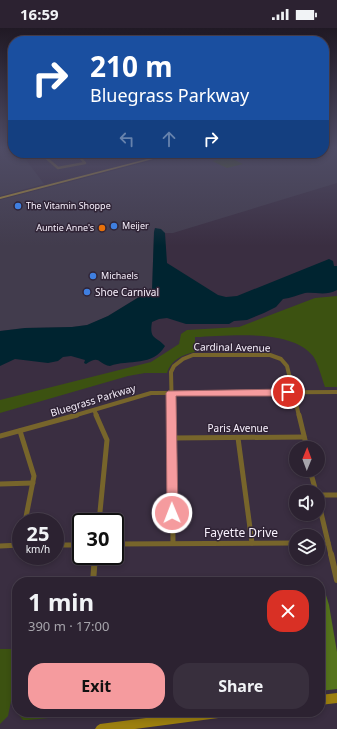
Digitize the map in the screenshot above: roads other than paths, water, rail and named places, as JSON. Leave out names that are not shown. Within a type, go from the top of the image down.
[{"type":"main road","points":[[0,198],[66,181]]},
{"type":"main road","points":[[325,699],[337,698]]},
{"type":"main road","points":[[100,729],[189,717]]},
{"type":"street","name":"Cardinal Avenue","points":[[173,543],[171,372],[173,367],[188,356],[264,354],[276,357],[285,363],[305,441]]},
{"type":"street","name":"Bluegrass Parkway","points":[[0,436],[94,410],[140,395],[171,393],[337,392]]},
{"type":"street","points":[[94,410],[107,440],[100,513]]},
{"type":"street","points":[[20,431],[33,473],[33,483],[27,513]]},
{"type":"street","name":"Paris Avenue","points":[[172,438],[304,437]]},
{"type":"street","points":[[238,438],[252,543]]},
{"type":"street","points":[[0,484],[33,483]]},
{"type":"street","points":[[325,495],[337,495]]},
{"type":"street","points":[[323,521],[337,580]]},
{"type":"street","name":"Fayette Drive","points":[[124,544],[289,543]]},
{"type":"street","points":[[0,546],[12,545]]},
{"type":"street","points":[[93,577],[94,565]]},
{"type":"water","points":[[155,228],[161,229],[165,233],[167,263],[218,295],[226,297],[237,296],[329,259],[333,261],[334,266],[337,266],[337,290],[325,293],[305,293],[283,299],[276,307],[264,313],[247,320],[234,321],[229,324],[186,324],[167,318],[159,319],[152,322],[152,335],[165,346],[160,353],[147,360],[110,366],[99,360],[94,360],[86,364],[84,363],[85,360],[71,356],[63,357],[58,361],[48,363],[15,359],[0,366],[0,331],[25,328],[72,327],[87,325],[108,316],[139,297],[150,295],[152,291]]},
{"type":"place","name":"The Vitamin Shoppe","points":[[18,206]]},
{"type":"place","name":"Meijer","points":[[114,226]]},
{"type":"place","name":"Auntie Anne's","points":[[102,228]]},
{"type":"place","name":"Michaels","points":[[93,276]]},
{"type":"place","name":"Shoe Carnival","points":[[87,292]]}]
